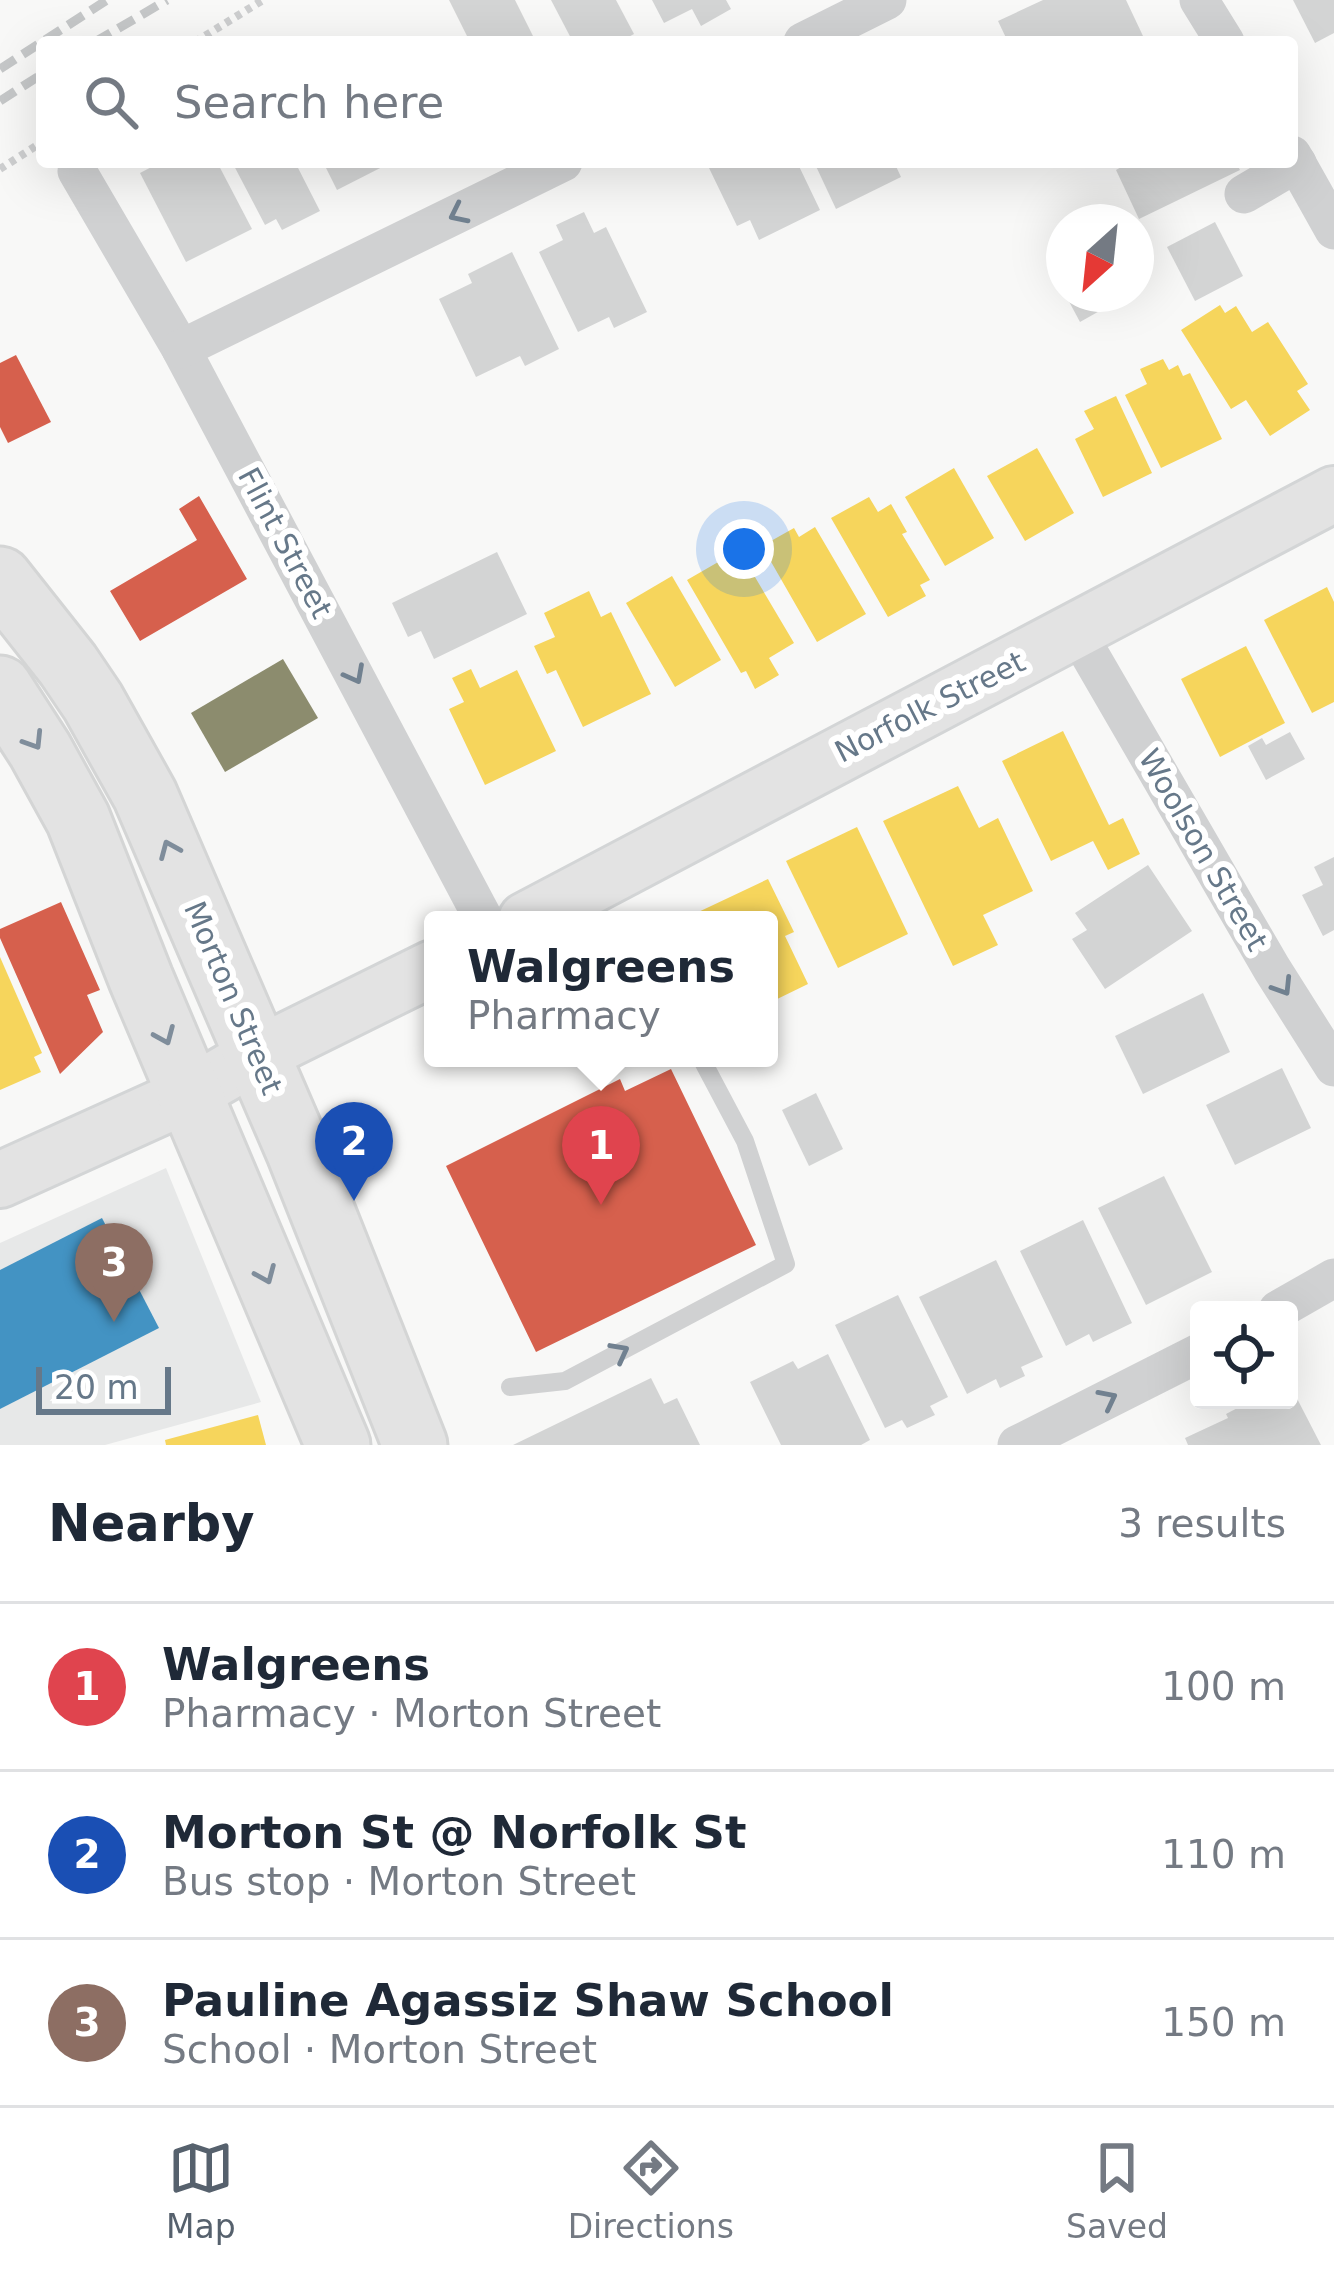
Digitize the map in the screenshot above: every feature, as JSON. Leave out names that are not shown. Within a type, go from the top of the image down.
[{"type":"highway","name":"Morton Street","points":[[0,579],[68,665],[125,755],[298,1150],[416,1445]]},
{"type":"highway","points":[[0,688],[78,819],[338,1445]]},
{"type":"main road","name":"Norfolk Street","points":[[543,911],[1334,494]]},
{"type":"main road","points":[[0,1180],[190,1094],[257,1055],[424,972]]},
{"type":"street","points":[[815,36],[887,0]]},
{"type":"street","points":[[1199,0],[1221,36]]},
{"type":"street","points":[[1298,166],[1334,230]]},
{"type":"street","points":[[181,350],[551,168]]},
{"type":"street","points":[[1244,194],[1281,168]]},
{"type":"street","name":"Flint Street","points":[[77,172],[181,350],[479,911]]},
{"type":"street","name":"Woolson Street","points":[[1076,632],[1334,1067]]},
{"type":"street","points":[[1294,1301],[1334,1278]]},
{"type":"street","points":[[1017,1445],[1190,1358]]},
{"type":"lane","points":[[510,1387],[566,1381],[785,1264],[745,1142],[705,1067]]},
{"type":"path","points":[[205,36],[262,0]]},
{"type":"path","points":[[0,169],[36,146]]},
{"type":"shaded area","points":[[166,1168],[261,1402],[105,1445],[0,1445],[0,1243]]},
{"type":"building: Homes","points":[[1220,305],[1225,313],[1236,306],[1252,332],[1268,322],[1308,384],[1297,391],[1310,410],[1270,436],[1246,400],[1231,409],[1181,330]]},
{"type":"building: Homes","points":[[1163,359],[1169,370],[1178,365],[1183,376],[1190,373],[1222,439],[1161,468],[1125,395],[1147,384],[1140,369]]},
{"type":"building: Homes","points":[[1116,396],[1152,473],[1103,497],[1075,439],[1094,429],[1084,411]]},
{"type":"building: Homes","points":[[1037,448],[1074,513],[1025,541],[987,476]]},
{"type":"building: Homes","points":[[954,468],[994,538],[945,566],[905,497]]},
{"type":"building: Homes","points":[[869,497],[878,512],[891,504],[907,532],[902,534],[930,580],[920,585],[926,596],[888,617],[831,518]]},
{"type":"building: Homes","points":[[815,527],[866,614],[817,642],[762,546],[794,528],[799,537]]},
{"type":"building: Homes","points":[[739,550],[794,643],[769,658],[779,675],[755,689],[687,580]]},
{"type":"building: Homes","points":[[672,576],[721,660],[675,687],[626,603]]},
{"type":"building: Homes","points":[[1327,587],[1334,602],[1334,702],[1312,713],[1264,620]]},
{"type":"building: Homes","points":[[589,591],[601,617],[611,612],[651,694],[583,727],[556,670],[547,674],[534,646],[555,637],[544,613]]},
{"type":"building: Homes","points":[[1246,646],[1285,723],[1220,757],[1181,679]]},
{"type":"building: Homes","points":[[471,669],[480,688],[517,670],[556,751],[485,785],[449,709],[464,702],[452,678]]},
{"type":"building: Homes","points":[[1063,731],[1109,825],[1123,818],[1140,854],[1108,870],[1093,841],[1051,861],[1002,761]]},
{"type":"building: Homes","points":[[958,786],[979,828],[998,818],[1033,891],[983,915],[998,945],[953,966],[883,821]]},
{"type":"building: Homes","points":[[857,827],[908,934],[838,968],[786,861]]},
{"type":"building: Homes","points":[[768,879],[794,932],[785,936],[808,984],[778,999],[778,911],[700,911]]},
{"type":"building: Homes","points":[[0,957],[42,1053],[34,1057],[41,1072],[0,1090]]},
{"type":"building: Homes","points":[[258,1415],[266,1445],[166,1445],[165,1440]]},
{"type":"building: Shops","points":[[16,355],[51,422],[8,443],[0,427],[0,363]]},
{"type":"building: Shops","points":[[199,496],[247,579],[140,641],[110,591],[197,540],[179,509]]},
{"type":"building: Shops","points":[[61,902],[100,990],[87,995],[103,1032],[60,1074],[0,929]]},
{"type":"building: Shops","points":[[671,1069],[756,1245],[536,1352],[446,1166],[620,1079],[625,1091]]},
{"type":"building: Schools","points":[[102,1218],[159,1328],[0,1409],[0,1270]]},
{"type":"building: Industry","points":[[283,659],[318,718],[225,772],[191,713]]},
{"type":"building: Other","points":[[449,0],[515,0],[533,36],[467,36]]},
{"type":"building: Other","points":[[551,0],[616,0],[634,34],[630,36],[570,36]]},
{"type":"building: Other","points":[[652,0],[726,0],[731,9],[701,26],[692,9],[664,23]]},
{"type":"building: Other","points":[[1043,0],[1126,0],[1143,36],[1005,36],[998,21]]},
{"type":"building: Other","points":[[1293,0],[1334,0],[1334,33],[1315,43]]},
{"type":"building: Other","points":[[150,168],[220,168],[252,229],[186,262],[140,173]]},
{"type":"building: Other","points":[[235,168],[298,168],[320,211],[282,230],[276,219],[265,225]]},
{"type":"building: Other","points":[[326,168],[380,168],[337,190]]},
{"type":"building: Other","points":[[709,168],[800,168],[820,210],[759,240],[750,220],[737,226]]},
{"type":"building: Other","points":[[817,168],[897,168],[901,177],[836,209]]},
{"type":"building: Other","points":[[1120,168],[1240,170],[1154,212],[1154,204],[1132,204],[1116,170]]},
{"type":"building: Other","points":[[584,212],[594,233],[606,227],[647,312],[614,328],[609,317],[578,332],[539,252],[563,240],[556,225]]},
{"type":"building: Other","points":[[1215,222],[1243,276],[1195,301],[1167,247]]},
{"type":"building: Other","points":[[512,252],[559,349],[525,366],[520,356],[476,377],[439,299],[472,283],[468,274]]},
{"type":"building: Other","points":[[1075,312],[1098,312],[1080,322]]},
{"type":"building: Other","points":[[497,552],[527,614],[434,659],[421,631],[408,637],[392,603]]},
{"type":"building: Other","points":[[1290,732],[1305,759],[1266,780],[1248,746],[1262,738],[1266,745]]},
{"type":"building: Other","points":[[1334,857],[1334,930],[1323,936],[1302,895],[1323,885],[1314,867]]},
{"type":"building: Other","points":[[1148,865],[1192,931],[1105,989],[1072,939],[1087,930],[1075,913]]},
{"type":"building: Other","points":[[1203,993],[1230,1052],[1143,1094],[1115,1036]]},
{"type":"building: Other","points":[[1282,1068],[1311,1128],[1235,1165],[1206,1105]]},
{"type":"building: Other","points":[[816,1093],[843,1149],[809,1166],[782,1110]]},
{"type":"building: Other","points":[[1164,1176],[1212,1272],[1146,1305],[1098,1208]]},
{"type":"building: Other","points":[[1083,1220],[1132,1323],[1093,1342],[1089,1334],[1066,1346],[1020,1251]]},
{"type":"building: Other","points":[[996,1260],[1043,1357],[1021,1367],[1025,1376],[1000,1388],[996,1379],[967,1394],[919,1297]]},
{"type":"building: Other","points":[[898,1295],[948,1397],[930,1406],[935,1415],[907,1428],[902,1420],[885,1428],[835,1325]]},
{"type":"building: Other","points":[[828,1354],[870,1440],[861,1445],[781,1445],[750,1382],[793,1361],[798,1369]]},
{"type":"building: Other","points":[[651,1378],[664,1404],[677,1398],[700,1445],[513,1445]]},
{"type":"building: Other","points":[[1298,1400],[1321,1445],[1188,1445],[1185,1438],[1228,1418],[1226,1414],[1236,1409],[1298,1409]]},
{"type":"railway","points":[[51,36],[107,0]]},
{"type":"railway","points":[[105,36],[167,0]]},
{"type":"railway","points":[[0,69],[36,46]]},
{"type":"railway","points":[[0,101],[36,78]]},
{"type":"place","name":"Morton St @ Norfolk St","points":[[354,1201]]},
{"type":"place","name":"Walgreens","points":[[601,1205]]},
{"type":"place","name":"Pauline Agassiz Shaw School","points":[[114,1322]]}]
